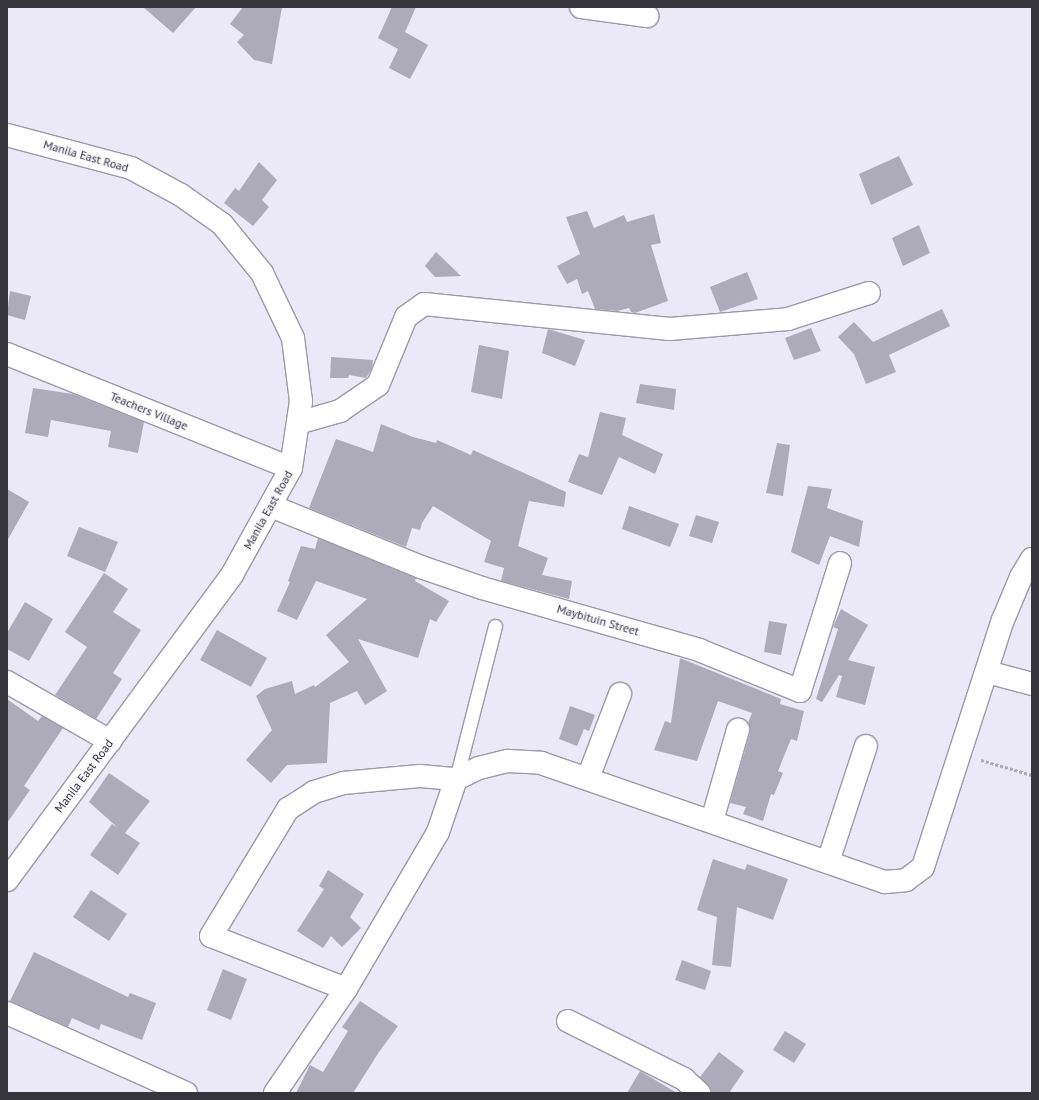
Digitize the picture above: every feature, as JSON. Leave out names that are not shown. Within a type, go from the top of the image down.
[{"type":"street","points":[[581,7],[647,16]]},
{"type":"street","name":"Manila East Road","points":[[7,135],[131,168],[182,195],[222,224],[262,273],[293,338],[301,402],[292,468],[232,575],[7,880]]},
{"type":"street","points":[[298,423],[340,411],[378,385],[406,318],[424,304],[670,329],[788,320],[869,293]]},
{"type":"street","name":"Teachers Village","points":[[7,354],[292,468]]},
{"type":"street","name":"Maybituin Street","points":[[271,506],[421,566],[494,592],[566,610],[699,650],[800,691],[840,564]]},
{"type":"street","points":[[346,989],[211,936],[288,809],[314,792],[343,783],[420,776],[456,779],[479,768],[508,761],[541,763],[885,882],[906,880],[923,867],[1003,620],[1021,577],[1032,559]]},
{"type":"street","points":[[986,672],[1032,684]]},
{"type":"street","points":[[7,682],[110,741]]},
{"type":"street","points":[[588,778],[620,694]]},
{"type":"street","points":[[712,821],[738,730]]},
{"type":"street","points":[[828,862],[866,746]]},
{"type":"street","points":[[275,1093],[346,989],[438,832],[456,779]]},
{"type":"street","points":[[7,1013],[186,1093]]},
{"type":"street","points":[[568,1021],[684,1079],[699,1093]]},
{"type":"lane","points":[[456,779],[495,626]]},
{"type":"path","points":[[960,754],[1032,775]]},
{"type":"building","points":[[143,7],[196,7],[173,33]]},
{"type":"building","points":[[243,7],[282,7],[272,64],[254,60],[237,42],[244,35],[230,24]]},
{"type":"building","points":[[392,7],[416,7],[405,32],[428,45],[410,79],[389,68],[398,49],[378,38]]},
{"type":"building","points":[[899,156],[913,185],[871,205],[859,174]]},
{"type":"building","points":[[259,162],[277,180],[262,200],[269,207],[253,226],[224,203],[235,188],[239,191]]},
{"type":"building","points":[[587,211],[594,228],[624,215],[627,222],[654,214],[661,243],[651,245],[668,301],[635,313],[631,312],[629,308],[617,311],[595,309],[588,291],[582,294],[577,279],[567,284],[557,266],[580,254],[566,217]]},
{"type":"building","points":[[919,225],[930,253],[903,266],[892,238]]},
{"type":"building","points":[[436,252],[461,276],[435,277],[425,266]]},
{"type":"building","points":[[747,272],[758,299],[720,312],[710,287]]},
{"type":"building","points":[[10,291],[31,296],[25,320],[7,315]]},
{"type":"building","points":[[942,309],[950,326],[889,355],[896,372],[866,384],[854,354],[838,337],[854,322],[873,342]]},
{"type":"building","points":[[811,328],[821,351],[794,360],[785,338]]},
{"type":"building","points":[[548,329],[585,340],[575,366],[542,353]]},
{"type":"building","points":[[479,345],[509,351],[502,399],[471,392]]},
{"type":"building","points":[[331,357],[373,360],[372,368],[366,378],[349,375],[348,378],[330,378]]},
{"type":"building","points":[[640,384],[676,389],[674,410],[636,403]]},
{"type":"building","points":[[33,388],[73,394],[144,422],[138,453],[108,447],[111,431],[51,420],[48,437],[25,433]]},
{"type":"building","points":[[600,412],[626,418],[622,435],[663,454],[655,474],[619,457],[602,495],[568,482],[579,454],[588,457]]},
{"type":"building","points":[[381,424],[413,437],[436,443],[437,440],[471,455],[473,450],[566,492],[564,507],[529,501],[518,546],[548,558],[542,575],[572,581],[569,599],[501,581],[504,568],[484,562],[491,541],[433,506],[422,523],[420,530],[412,528],[406,547],[309,508],[336,439],[373,452]]},
{"type":"building","points":[[777,443],[790,445],[783,496],[766,493]]},
{"type":"building","points":[[808,486],[832,489],[827,508],[863,521],[859,547],[830,536],[819,565],[791,552]]},
{"type":"building","points":[[7,489],[29,502],[7,541]]},
{"type":"building","points":[[629,506],[679,524],[670,547],[622,529]]},
{"type":"building","points":[[696,515],[719,522],[712,543],[689,536]]},
{"type":"building","points":[[79,527],[118,542],[105,572],[67,556]]},
{"type":"building","points":[[318,538],[416,578],[415,581],[449,601],[436,622],[430,619],[418,658],[358,639],[387,691],[365,705],[357,691],[330,703],[327,763],[287,765],[271,783],[246,760],[272,730],[256,696],[265,689],[292,681],[295,694],[314,685],[315,687],[349,662],[326,635],[367,599],[316,581],[297,620],[277,611],[290,582],[288,581],[301,546],[315,549]]},
{"type":"building","points":[[104,573],[128,589],[113,612],[141,630],[113,673],[122,679],[96,719],[55,695],[87,647],[65,632]]},
{"type":"building","points":[[25,602],[53,619],[29,661],[7,649],[7,633]]},
{"type":"building","points":[[841,609],[868,625],[848,660],[875,667],[865,705],[836,697],[842,676],[839,675],[822,702],[816,699],[838,629],[833,627]]},
{"type":"building","points":[[769,621],[787,624],[781,655],[764,652]]},
{"type":"building","points":[[217,630],[267,658],[251,687],[200,660]]},
{"type":"building","points":[[680,658],[781,699],[780,704],[804,711],[797,741],[791,739],[778,771],[783,773],[774,795],[771,794],[763,821],[743,814],[746,807],[730,803],[750,733],[748,723],[752,713],[718,701],[697,761],[654,750],[665,721],[671,723]]},
{"type":"building","points":[[7,699],[38,721],[42,716],[63,728],[24,786],[30,790],[7,823]]},
{"type":"building","points":[[570,706],[595,715],[589,731],[584,729],[577,746],[559,739]]},
{"type":"building","points":[[109,773],[150,801],[125,833],[140,843],[118,875],[90,855],[112,824],[117,827],[89,802]]},
{"type":"building","points":[[713,859],[745,870],[747,864],[788,879],[773,920],[737,907],[731,967],[712,965],[717,917],[697,910]]},
{"type":"building","points":[[328,870],[364,894],[350,917],[361,928],[342,947],[331,936],[323,948],[297,931],[324,889],[319,886]]},
{"type":"building","points":[[91,890],[127,914],[109,941],[73,917]]},
{"type":"building","points":[[34,952],[128,997],[130,993],[156,1003],[142,1040],[101,1024],[99,1030],[72,1018],[68,1027],[10,1001]]},
{"type":"building","points":[[682,960],[711,971],[705,990],[675,980]]},
{"type":"building","points":[[223,969],[247,979],[231,1020],[207,1010]]},
{"type":"building","points":[[360,1001],[398,1026],[379,1052],[353,1093],[296,1093],[310,1065],[323,1072],[348,1031],[342,1027]]},
{"type":"building","points":[[785,1031],[806,1044],[794,1063],[773,1050]]},
{"type":"building","points":[[719,1052],[744,1071],[729,1093],[713,1093],[700,1077]]},
{"type":"building","points":[[640,1071],[677,1093],[627,1093]]}]
